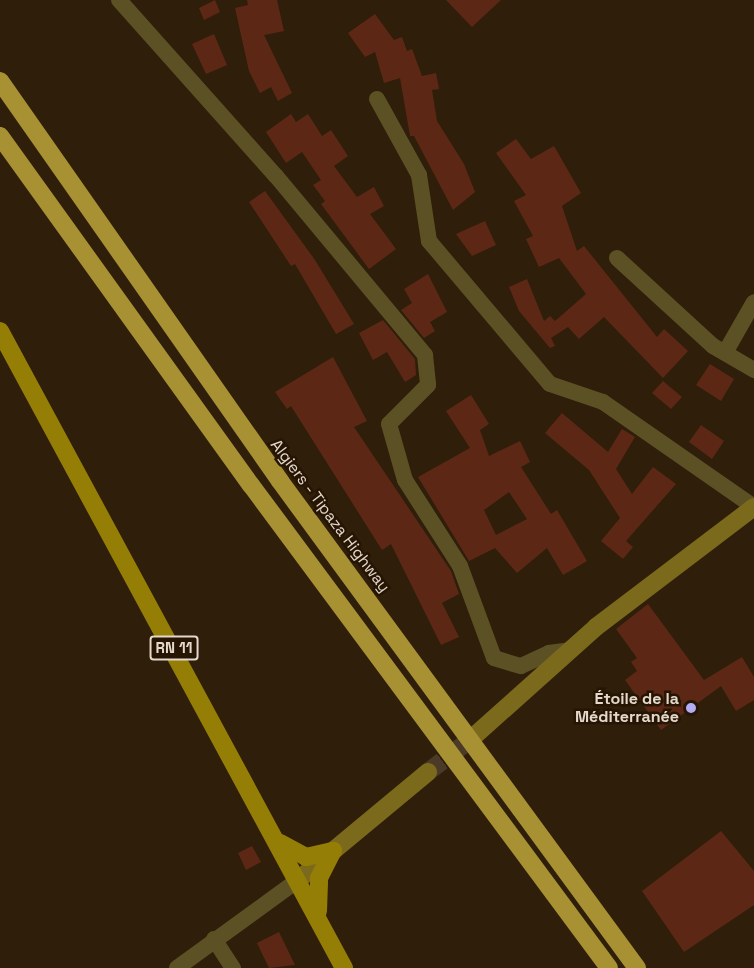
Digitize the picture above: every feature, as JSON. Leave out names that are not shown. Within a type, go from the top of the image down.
[{"type":"highway","name":"Algiers - Tipaza Highway","points":[[0,81],[273,472],[637,968]]},
{"type":"highway","points":[[0,136],[251,485],[609,968]]},
{"type":"main road","name":"RN 11","points":[[0,331],[320,919],[344,968]]},
{"type":"main road","points":[[472,738],[570,650],[754,507]]},
{"type":"main road","points":[[298,880],[428,772]]},
{"type":"main road","points":[[275,838],[297,855],[315,857],[333,851]]},
{"type":"main road","points":[[320,919],[319,878],[333,851]]},
{"type":"street","points":[[119,0],[276,176],[425,355],[428,385],[388,424],[405,480],[460,566],[494,658],[521,666],[549,652],[570,650]]},
{"type":"street","points":[[377,99],[419,175],[429,241],[550,384],[603,402],[754,507]]},
{"type":"street","points":[[617,258],[713,346],[726,351],[754,370]]},
{"type":"street","points":[[726,351],[754,302]]},
{"type":"street","points":[[177,968],[298,880]]},
{"type":"street","points":[[214,939],[233,968]]},
{"type":"building","points":[[215,0],[220,12],[204,20],[199,8]]},
{"type":"building","points":[[247,0],[277,0],[284,31],[264,35],[292,93],[278,101],[271,87],[260,93],[249,71],[235,8],[248,5]]},
{"type":"building","points":[[446,0],[501,0],[472,27]]},
{"type":"building","points":[[375,14],[394,40],[402,37],[407,51],[412,49],[422,76],[436,73],[439,89],[432,90],[437,121],[464,164],[475,192],[453,210],[414,136],[410,136],[400,78],[384,83],[375,52],[365,57],[348,33]]},
{"type":"building","points":[[214,34],[227,65],[206,74],[192,44]]},
{"type":"building","points":[[291,114],[296,122],[308,114],[322,136],[331,130],[348,156],[334,166],[357,197],[374,187],[384,206],[370,214],[396,249],[369,269],[321,204],[325,201],[313,185],[321,180],[302,152],[286,163],[266,132]]},
{"type":"building","points":[[516,139],[531,159],[554,146],[581,193],[562,206],[577,251],[584,246],[657,337],[664,329],[688,351],[663,378],[604,317],[579,339],[568,327],[551,338],[555,346],[550,348],[519,311],[509,287],[527,279],[544,321],[550,316],[555,321],[586,294],[559,258],[539,267],[526,239],[533,236],[514,201],[526,195],[496,153]]},
{"type":"building","points":[[265,191],[315,260],[354,324],[336,334],[295,264],[291,266],[249,202]]},
{"type":"building","points":[[485,221],[496,245],[472,256],[456,234]]},
{"type":"building","points":[[428,274],[447,312],[430,322],[435,331],[424,338],[401,310],[412,303],[404,289]]},
{"type":"building","points":[[383,320],[415,359],[416,375],[405,382],[387,352],[373,360],[359,333]]},
{"type":"building","points":[[333,357],[367,421],[354,427],[451,571],[459,594],[442,603],[459,637],[441,645],[391,544],[382,550],[291,406],[287,409],[275,392]]},
{"type":"building","points":[[710,364],[734,379],[721,401],[696,385]]},
{"type":"building","points":[[663,381],[682,397],[671,409],[652,393]]},
{"type":"building","points":[[471,395],[489,424],[480,430],[489,456],[520,441],[530,462],[521,467],[551,514],[557,510],[587,561],[563,575],[547,548],[517,573],[495,548],[469,561],[418,477],[470,448],[446,411]],"holes":[[[509,492],[527,519],[496,535],[484,510]]]},
{"type":"building","points":[[562,413],[608,452],[622,429],[635,437],[616,469],[632,494],[653,467],[676,484],[626,541],[633,547],[623,559],[601,541],[620,518],[589,470],[545,433]]},
{"type":"building","points":[[701,425],[724,441],[712,459],[689,442]]},
{"type":"building","points":[[648,604],[704,680],[742,657],[754,677],[754,700],[736,711],[721,686],[661,730],[625,680],[637,671],[631,662],[637,658],[616,629]]},
{"type":"building","points":[[721,831],[754,871],[754,905],[684,952],[642,891]]},
{"type":"building","points":[[252,846],[261,862],[246,870],[238,853]]},
{"type":"building","points":[[279,932],[295,965],[269,968],[257,943]]},
{"type":"tunnel","points":[[428,772],[472,738]]},
{"type":"place","name":"Étoile de la Méditerranée","points":[[691,708]]}]
